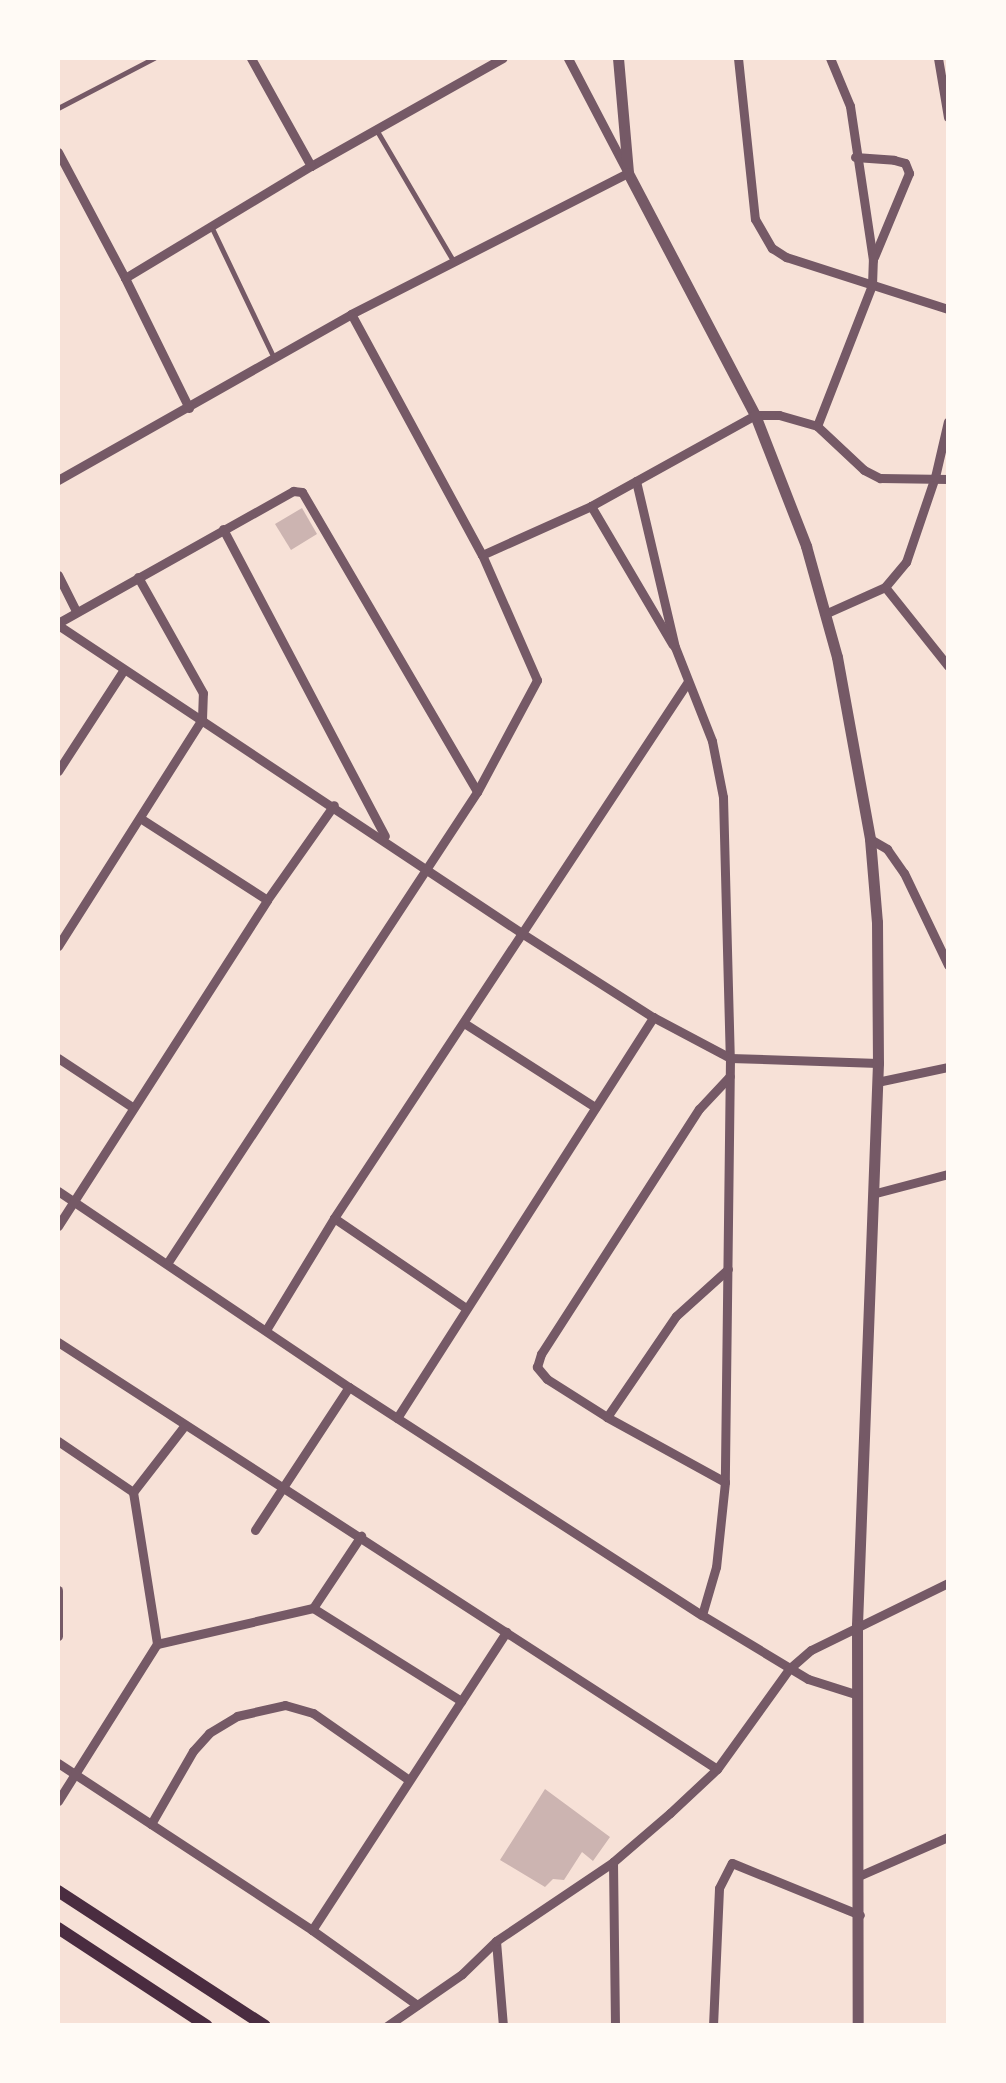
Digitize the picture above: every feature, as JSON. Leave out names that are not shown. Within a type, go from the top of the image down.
[{"type":"main road","points":[[58,1891],[265,2026]]},
{"type":"main road","points":[[58,1928],[207,2026]]},
{"type":"street","points":[[251,58],[312,166]]},
{"type":"street","points":[[125,278],[503,58]]},
{"type":"street","points":[[568,58],[755,415],[827,614],[870,839],[877,922],[878,1082],[857,1625],[861,1875],[858,2026]]},
{"type":"street","points":[[618,58],[628,173]]},
{"type":"street","points":[[738,58],[756,219],[762,236],[786,257],[948,309]]},
{"type":"street","points":[[817,426],[872,285],[873,260],[850,106],[830,58]]},
{"type":"street","points":[[938,58],[942,101],[948,116]]},
{"type":"street","points":[[58,152],[189,408]]},
{"type":"street","points":[[855,156],[904,163],[909,173],[873,260]]},
{"type":"street","points":[[58,480],[351,314],[628,173]]},
{"type":"street","points":[[168,1262],[477,792],[537,680],[482,555],[351,314]]},
{"type":"street","points":[[482,555],[591,506],[755,415],[779,415],[817,426],[864,470],[880,478],[948,479]]},
{"type":"street","points":[[827,614],[886,587],[906,562],[936,478],[948,421]]},
{"type":"street","points":[[636,481],[675,647],[712,741],[723,797],[730,1058],[725,1482],[716,1566],[702,1615]]},
{"type":"street","points":[[477,792],[311,500],[293,491],[58,624],[123,671],[334,805],[523,934],[653,1016],[730,1058],[878,1063]]},
{"type":"street","points":[[591,506],[660,628],[675,647]]},
{"type":"street","points":[[223,529],[387,840]]},
{"type":"street","points":[[58,575],[76,611]]},
{"type":"street","points":[[58,946],[202,720],[203,693],[138,576]]},
{"type":"street","points":[[886,587],[948,666]]},
{"type":"street","points":[[58,771],[123,671]]},
{"type":"street","points":[[266,1330],[334,1218],[687,683]]},
{"type":"street","points":[[58,1226],[71,1200],[266,900],[334,805]]},
{"type":"street","points":[[140,818],[266,900]]},
{"type":"street","points":[[870,839],[886,849],[904,873],[948,965]]},
{"type":"street","points":[[397,1418],[653,1016]]},
{"type":"street","points":[[464,1022],[595,1107]]},
{"type":"street","points":[[58,1058],[132,1107]]},
{"type":"street","points":[[878,1082],[948,1067]]},
{"type":"street","points":[[725,1482],[607,1417],[547,1380],[537,1368],[541,1354],[699,1109],[730,1076]]},
{"type":"street","points":[[876,1193],[948,1174]]},
{"type":"street","points":[[58,1191],[349,1387],[702,1615],[824,1686],[858,1695]]},
{"type":"street","points":[[334,1218],[466,1308]]},
{"type":"street","points":[[607,1417],[676,1316],[729,1268]]},
{"type":"street","points":[[58,1342],[717,1769]]},
{"type":"street","points":[[255,1530],[349,1387]]},
{"type":"street","points":[[133,1492],[185,1425]]},
{"type":"street","points":[[58,1441],[133,1492],[158,1644],[58,1802]]},
{"type":"street","points":[[158,1644],[314,1608],[361,1536]]},
{"type":"street","points":[[387,2026],[462,1974],[496,1940],[612,1862],[717,1769],[790,1668],[811,1650],[948,1582]]},
{"type":"street","points":[[58,1590],[58,1636]]},
{"type":"street","points":[[314,1608],[461,1700]]},
{"type":"street","points":[[312,1930],[506,1632]]},
{"type":"street","points":[[150,1824],[193,1751],[209,1732],[236,1716],[285,1705],[313,1713],[410,1780]]},
{"type":"street","points":[[58,1763],[312,1930],[417,2005]]},
{"type":"street","points":[[861,1875],[948,1836]]},
{"type":"street","points":[[612,1862],[615,2026]]},
{"type":"street","points":[[713,2026],[719,1888],[732,1863],[860,1915]]},
{"type":"street","points":[[496,1940],[502,2026]]},
{"type":"lane","points":[[58,108],[154,58]]},
{"type":"lane","points":[[376,129],[454,262]]},
{"type":"lane","points":[[210,226],[274,359]]},
{"type":"building","points":[[302,508],[317,534],[291,550],[275,524]]},
{"type":"building","points":[[545,1789],[610,1837],[593,1861],[582,1852],[564,1880],[553,1879],[545,1887],[500,1860]]}]
